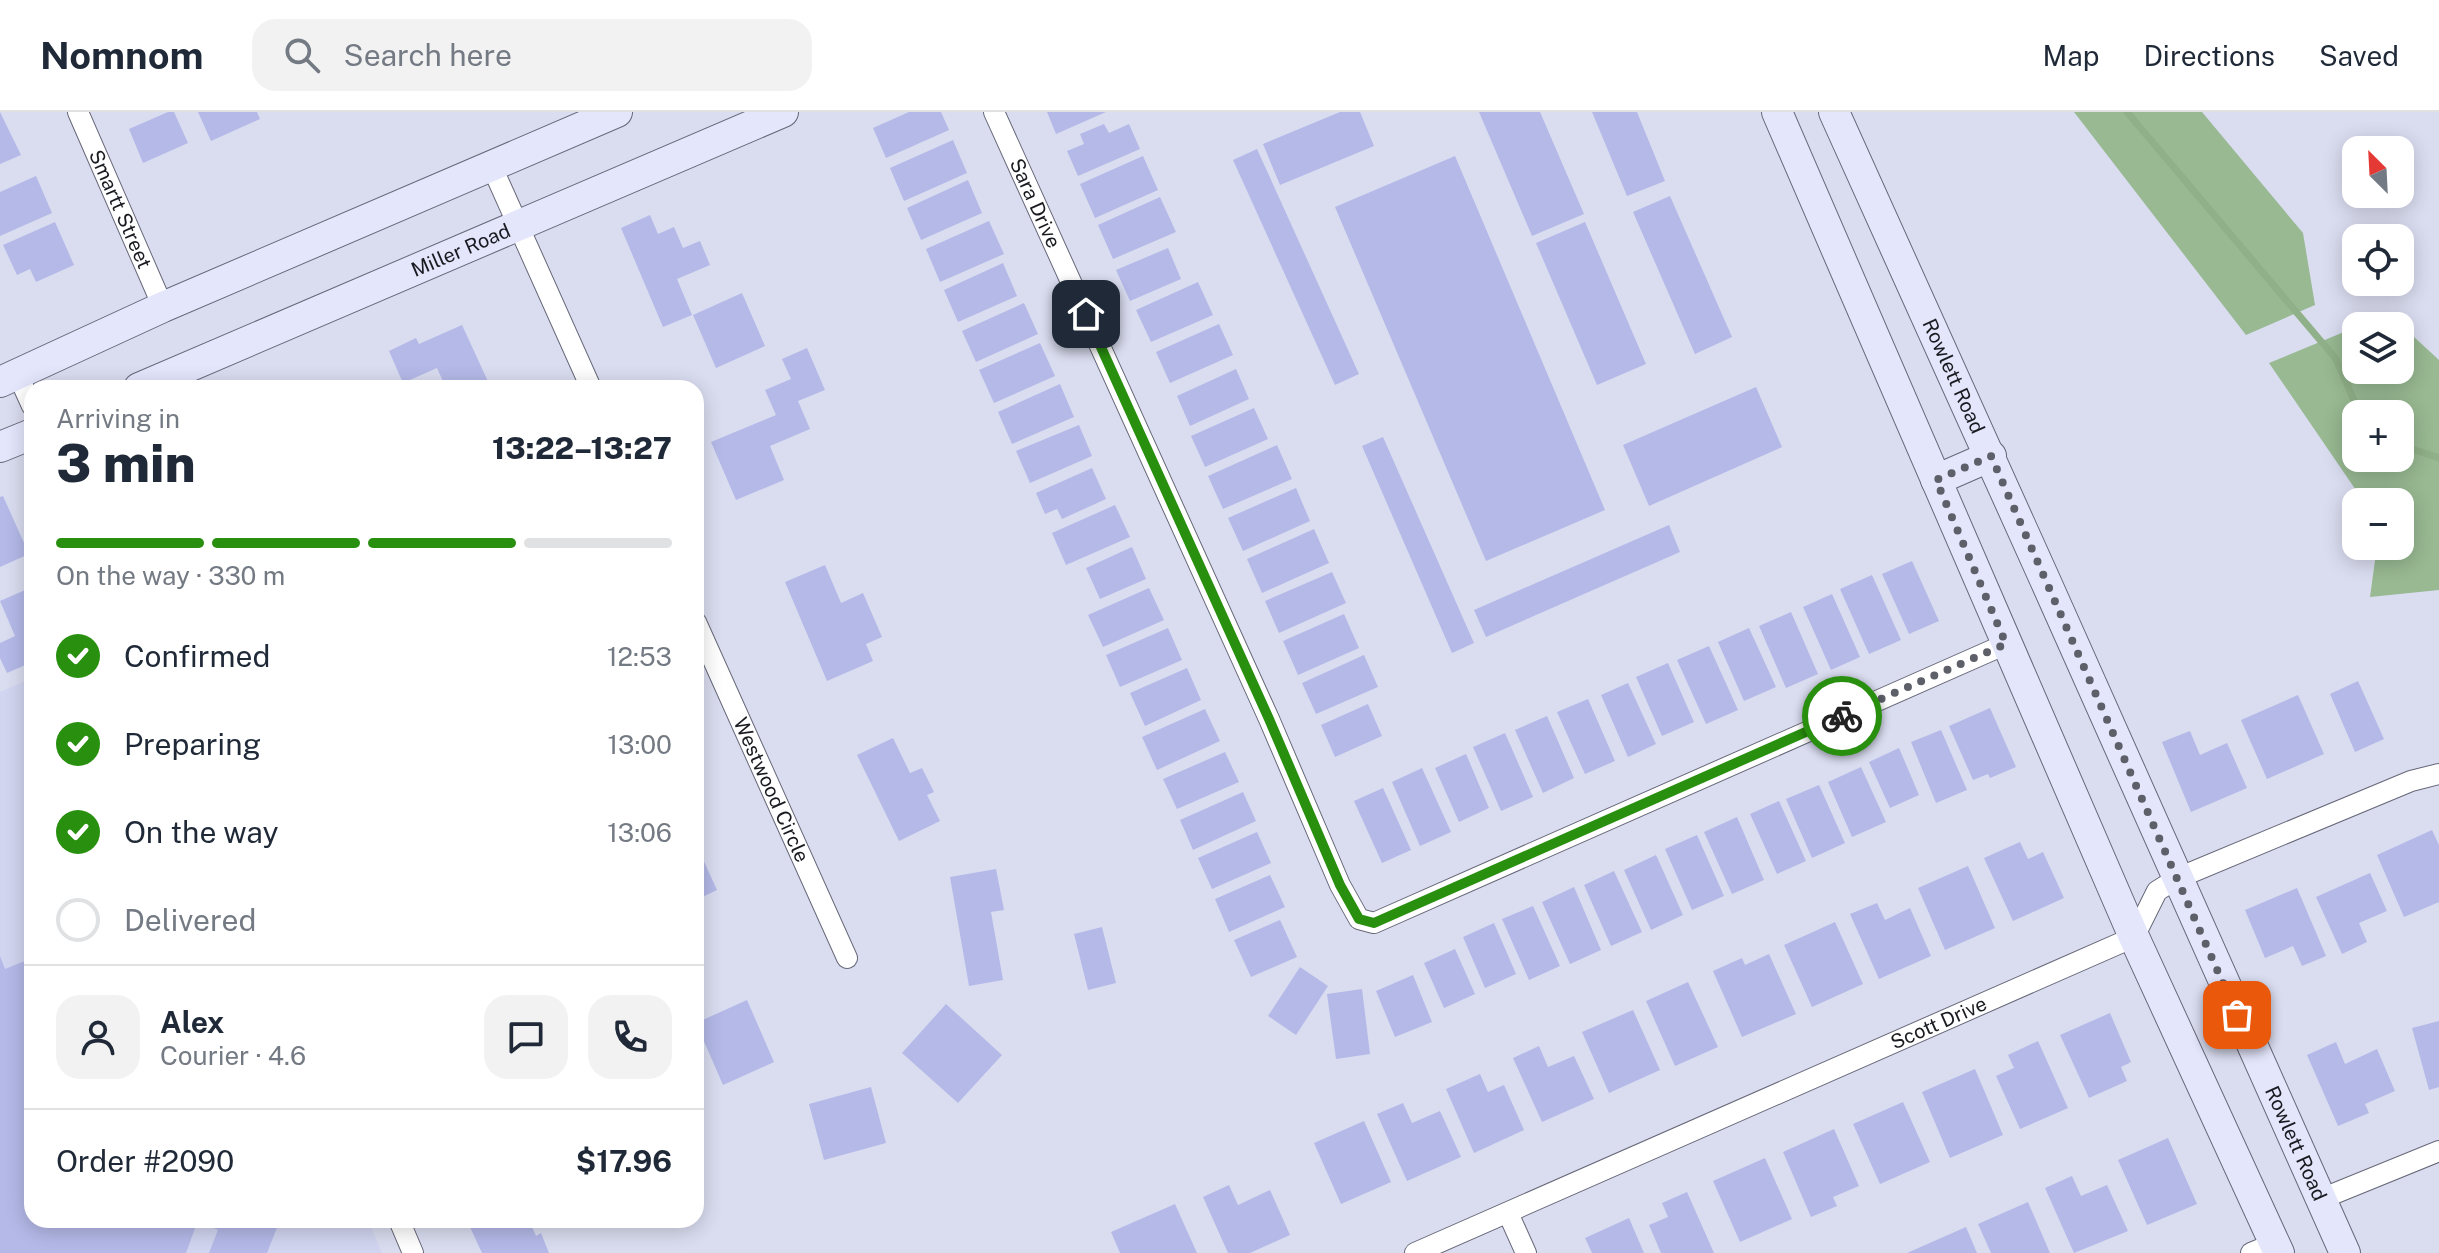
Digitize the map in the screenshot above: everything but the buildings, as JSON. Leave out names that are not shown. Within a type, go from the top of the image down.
[{"type":"main road","points":[[9,378],[163,307],[617,112]]},
{"type":"main road","name":"Miller Road","points":[[158,380],[783,112]]},
{"type":"main road","points":[[1777,112],[2268,1250]]},
{"type":"main road","name":"Rowlett Road","points":[[1834,112],[1991,456],[2345,1253]]},
{"type":"main road","points":[[0,447],[24,437]]},
{"type":"main road","points":[[1936,480],[1991,456]]},
{"type":"street","name":"Smartt Street","points":[[78,112],[163,307]]},
{"type":"street","name":"Sara Drive","points":[[994,112],[1269,719],[1340,885],[1359,919],[1374,923],[2006,644]]},
{"type":"street","points":[[492,167],[587,380]]},
{"type":"street","points":[[9,378],[24,396]]},
{"type":"street","name":"Westwood Circle","points":[[704,640],[847,958]]},
{"type":"street","points":[[2134,937],[2157,891],[2178,878],[2411,781],[2439,774]]},
{"type":"street","name":"Scott Drive","points":[[1415,1253],[2134,937]]},
{"type":"street","points":[[2321,1199],[2439,1151]]},
{"type":"street","points":[[1508,1213],[1526,1253]]},
{"type":"street","points":[[402,1228],[413,1253]]},
{"type":"shaded area","points":[[24,682],[24,1228],[371,1228],[382,1253],[0,1253],[0,692]]},
{"type":"green space","points":[[2074,112],[2202,112],[2303,233],[2315,305],[2246,335]]},
{"type":"green space","points":[[2342,333],[2342,384],[2414,384],[2414,337],[2439,360],[2439,590],[2370,597],[2375,560],[2414,560],[2414,488],[2354,488],[2343,472],[2414,472],[2414,400],[2342,400],[2342,470],[2269,363]]},
{"type":"waterway","points":[[2127,112],[2336,359],[2354,400]]},
{"type":"waterway","points":[[2414,450],[2439,458]]},
{"type":"way so far","points":[[1842,716],[2006,644],[1936,480],[1991,456],[2237,1015]]},
{"type":"route","points":[[1086,314],[1269,719],[1340,885],[1359,919],[1374,923],[1842,716]]}]
